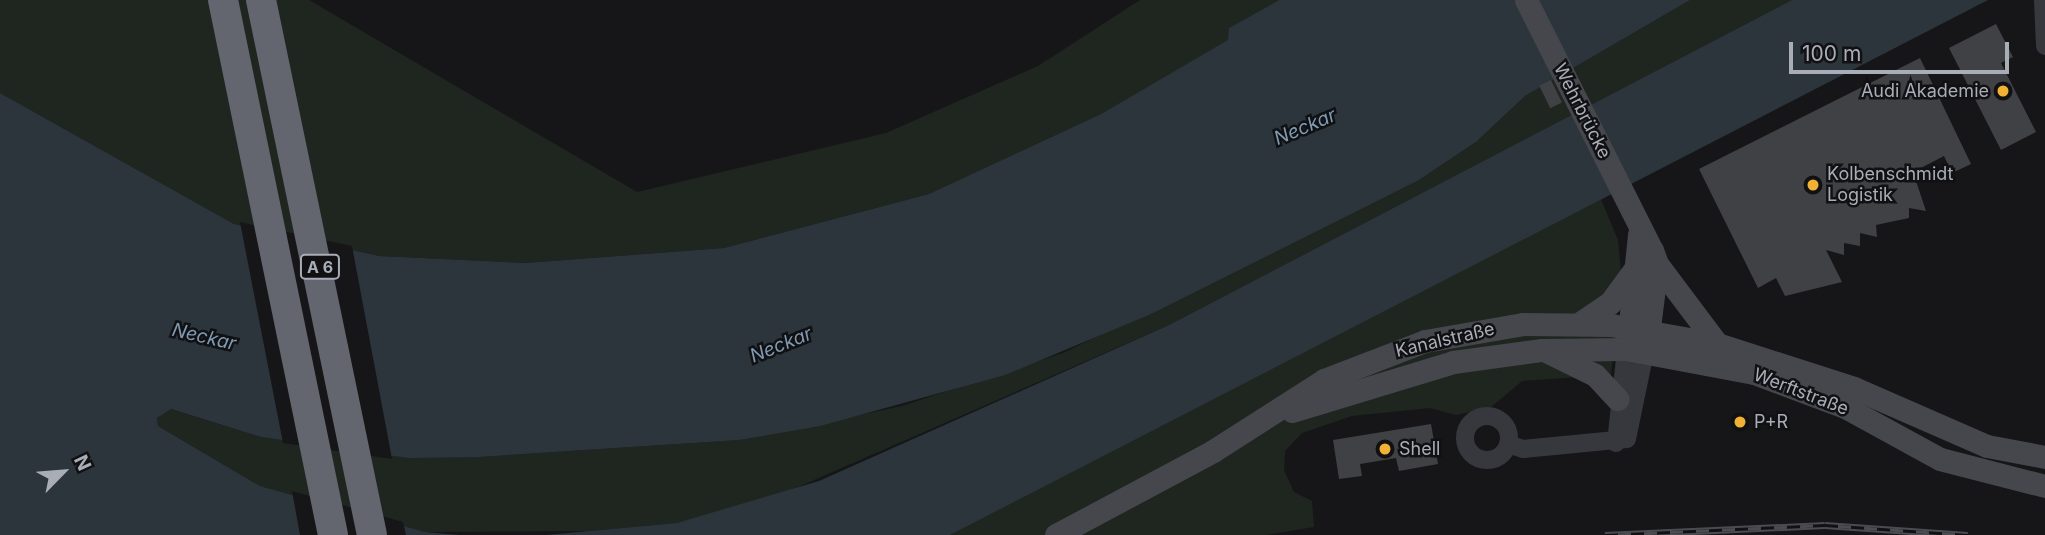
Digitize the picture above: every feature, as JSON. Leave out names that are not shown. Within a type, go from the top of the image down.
[{"type":"highway","name":"A 6","points":[[223,0],[333,535]]},
{"type":"highway","name":"A 6","points":[[261,0],[372,535]]},
{"type":"main road","name":"Wehrbrücke","points":[[1525,0],[1638,221],[1649,262],[1717,344]]},
{"type":"main road","points":[[1580,323],[1617,296],[1649,262]]},
{"type":"main road","points":[[1638,340],[1649,262]]},
{"type":"main road","name":"Kanalstraße","points":[[1056,535],[1258,423],[1324,380],[1381,355],[1473,331],[1580,323],[1638,340]]},
{"type":"main road","name":"Kanalstraße","points":[[1258,423],[1391,377],[1542,349],[1638,340]]},
{"type":"main road","name":"Werftstraße","points":[[1638,340],[1717,344],[1854,388],[1987,446],[2045,457]]},
{"type":"main road","name":"Werftstraße","points":[[1638,340],[1754,373],[1845,407],[1940,459],[2045,486]]},
{"type":"main road","points":[[1542,349],[1595,375],[1617,399]]},
{"type":"street","points":[[2042,3],[2045,46]]},
{"type":"street","points":[[1622,441],[1617,399],[1638,340]]},
{"type":"street","points":[[1622,441],[1638,340]]},
{"type":"street","points":[[1485,416],[1506,428],[1508,444],[1498,457],[1484,460],[1457,444],[1470,424],[1485,416]]},
{"type":"street","points":[[1508,444],[1523,449],[1622,441]]},
{"type":"shaded area","points":[[0,0],[309,0],[637,192],[886,133],[1038,66],[1140,0],[1279,0],[1229,28],[1229,40],[1101,114],[929,194],[724,248],[526,263],[379,256],[234,224],[0,93]]},
{"type":"shaded area","points":[[1690,0],[1792,0],[1169,325],[766,501],[677,523],[591,531],[425,532],[260,486],[158,426],[157,418],[170,409],[261,437],[409,457],[479,457],[739,440],[902,406],[1063,353],[1419,180],[1476,142],[1525,96]]},
{"type":"shaded area","points":[[1600,197],[1618,240],[1621,272],[1611,375],[1522,381],[1490,408],[1456,415],[1430,408],[1352,416],[1302,433],[1285,451],[1284,470],[1294,492],[1312,501],[1314,527],[1266,535],[950,535]]},
{"type":"water","name":"Neckar","points":[[1279,0],[1690,0],[1525,96],[1476,142],[1419,180],[1151,314],[1005,375],[820,426],[739,440],[479,457],[409,458],[261,437],[171,409],[157,418],[158,426],[260,486],[425,532],[459,535],[0,535],[0,93],[234,224],[379,256],[526,263],[724,248],[929,194],[1101,114],[1228,40],[1229,28]]},
{"type":"water","points":[[1792,0],[1988,0],[950,535],[546,535],[677,523],[819,481],[1169,325]]},
{"type":"pier","points":[[240,222],[352,246],[392,459],[283,443]]},
{"type":"pier","points":[[292,491],[403,522],[406,535],[300,535]]},
{"type":"building","points":[[1996,24],[2013,57],[2001,63],[2036,132],[2001,150],[1949,48]]},
{"type":"building","name":"Kolbenschmidt Logistik","points":[[1920,58],[1971,164],[1952,173],[1944,156],[1913,172],[1926,211],[1909,208],[1909,218],[1876,225],[1877,237],[1860,233],[1860,246],[1844,243],[1844,255],[1826,250],[1842,282],[1785,296],[1776,278],[1758,288],[1699,169]]},
{"type":"building","points":[[1551,80],[1562,102],[1550,108],[1539,86]]},
{"type":"building","name":"Shell","points":[[1431,424],[1438,464],[1399,471],[1396,458],[1360,464],[1362,476],[1339,479],[1333,440]]},
{"type":"railway","points":[[1605,535],[1825,525],[1968,535]]},
{"type":"place","name":"Audi Akademie","points":[[2003,91]]},
{"type":"place","name":"Kolbenschmidt Logistik","points":[[1813,185]]},
{"type":"place","name":"P+R","points":[[1740,422]]},
{"type":"place","name":"Shell","points":[[1385,449]]}]
